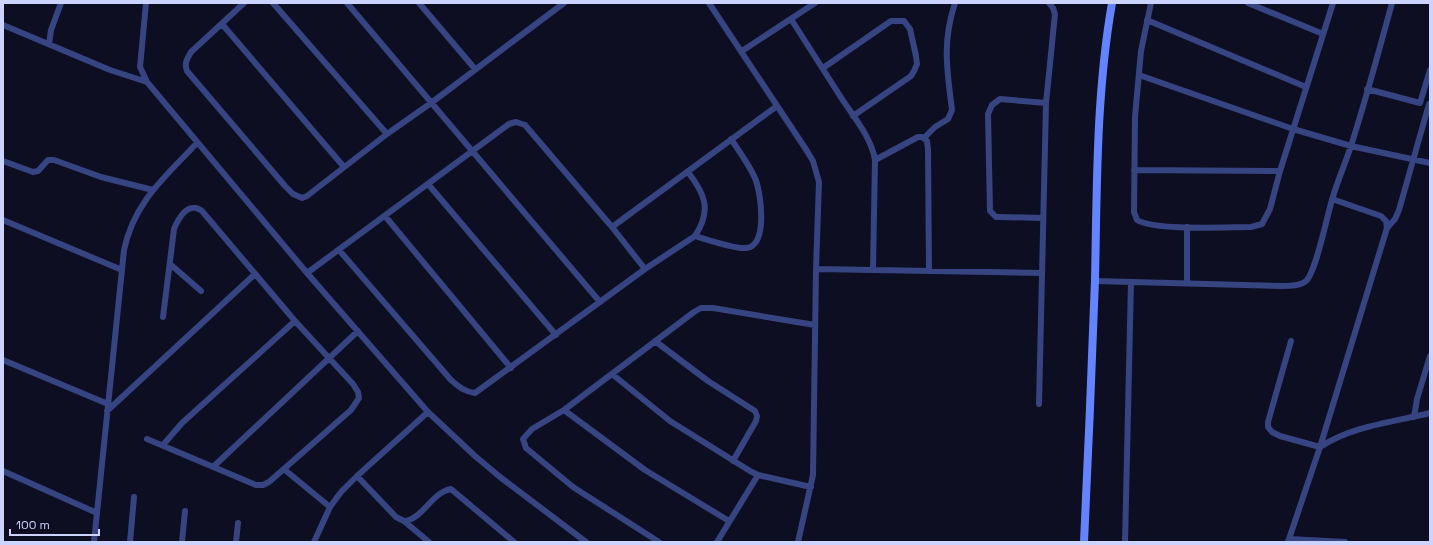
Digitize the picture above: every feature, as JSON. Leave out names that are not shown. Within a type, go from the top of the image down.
[{"type":"street","points":[[49,44],[61,3]]},
{"type":"street","points":[[146,3],[140,67],[147,82],[307,273],[428,412],[500,477],[586,542]]},
{"type":"street","points":[[244,3],[191,52],[185,65],[188,71],[285,186],[293,194],[302,198],[307,196],[387,134],[431,103],[564,3]]},
{"type":"street","points":[[273,3],[387,134]]},
{"type":"street","points":[[347,3],[600,302]]},
{"type":"street","points":[[419,3],[475,69]]},
{"type":"street","points":[[709,3],[807,151],[813,161],[819,182],[816,269],[813,475],[798,542]]},
{"type":"street","points":[[742,51],[815,3]]},
{"type":"street","points":[[924,138],[935,127],[948,120],[952,110],[946,63],[946,42],[948,25],[955,3]]},
{"type":"street","points":[[1039,404],[1042,218],[1046,103],[1055,14],[1049,3]]},
{"type":"street","points":[[1084,542],[1095,281],[1100,102],[1106,36],[1112,3]]},
{"type":"street","points":[[1151,3],[1138,75],[1135,117],[1135,216],[1137,220],[1150,225],[1187,227],[1251,227],[1260,225],[1264,222],[1270,209],[1280,171],[1333,3]]},
{"type":"street","points":[[1248,3],[1323,34]]},
{"type":"street","points":[[1095,281],[1283,286],[1302,284],[1310,275],[1332,199],[1351,146],[1392,3]]},
{"type":"street","points":[[791,19],[871,144],[876,160],[873,269]]},
{"type":"street","points":[[1148,20],[1306,87]]},
{"type":"street","points":[[823,68],[891,21],[904,21],[910,29],[917,64],[911,76],[853,116]]},
{"type":"street","points":[[222,24],[344,167]]},
{"type":"street","points":[[3,25],[110,70],[147,82]]},
{"type":"street","points":[[1420,103],[1430,70]]},
{"type":"street","points":[[1138,75],[1293,129],[1351,146],[1430,163]]},
{"type":"street","points":[[1345,542],[1288,540],[1320,447],[1387,228],[1395,219],[1414,159],[1429,104],[1368,89]]},
{"type":"street","points":[[1042,218],[1000,218],[996,217],[990,211],[988,114],[992,104],[1000,99],[1046,103]]},
{"type":"street","points":[[612,227],[778,106]]},
{"type":"street","points":[[307,273],[509,124],[516,122],[525,125],[612,227],[645,269]]},
{"type":"street","points":[[876,160],[918,137],[924,138]]},
{"type":"street","points":[[924,138],[928,149],[929,271]]},
{"type":"street","points":[[695,236],[740,248],[748,248],[754,243],[760,234],[760,197],[757,182],[731,139]]},
{"type":"street","points":[[94,542],[125,245],[132,221],[141,205],[197,143]]},
{"type":"street","points":[[3,161],[34,172],[38,171],[48,160],[54,160],[101,177],[153,190]]},
{"type":"street","points":[[1134,170],[1280,171]]},
{"type":"street","points":[[339,250],[451,380],[468,393],[475,393],[645,269],[695,236],[704,218],[705,208],[703,194],[688,172]]},
{"type":"street","points":[[428,184],[556,334]]},
{"type":"street","points":[[1332,199],[1381,216],[1386,221],[1387,228]]},
{"type":"street","points":[[147,439],[256,485],[263,485],[285,470],[351,410],[359,398],[358,392],[353,384],[295,321],[202,211],[194,207],[183,214],[177,221],[174,229],[163,317]]},
{"type":"street","points":[[385,216],[511,368]]},
{"type":"street","points":[[3,220],[122,270]]},
{"type":"street","points":[[1187,227],[1187,283]]},
{"type":"street","points":[[170,264],[201,291]]},
{"type":"street","points":[[816,269],[873,269],[1041,274]]},
{"type":"street","points":[[108,408],[255,274]]},
{"type":"street","points":[[1125,542],[1131,282]]},
{"type":"street","points":[[660,542],[573,487],[526,448],[523,439],[532,429],[564,410],[694,312],[706,308],[815,325]]},
{"type":"street","points":[[163,445],[182,423],[295,321]]},
{"type":"street","points":[[213,467],[358,331]]},
{"type":"street","points":[[655,341],[708,381],[755,411],[757,416],[756,421],[733,461]]},
{"type":"street","points":[[1291,341],[1268,422],[1268,427],[1272,432],[1280,436],[1320,447]]},
{"type":"street","points":[[1414,417],[1417,399],[1430,356]]},
{"type":"street","points":[[3,360],[108,408]]},
{"type":"street","points":[[612,374],[670,421],[733,461],[758,475],[811,487]]},
{"type":"street","points":[[564,410],[645,470],[729,521]]},
{"type":"street","points":[[314,542],[330,507],[341,492],[428,412]]},
{"type":"street","points":[[1320,447],[1330,440],[1349,433],[1430,413]]},
{"type":"street","points":[[285,470],[330,507]]},
{"type":"street","points":[[3,471],[97,513]]},
{"type":"street","points":[[717,542],[758,475]]},
{"type":"street","points":[[357,476],[396,517],[404,521],[429,542]]},
{"type":"street","points":[[404,521],[413,518],[443,491],[451,489],[514,542]]},
{"type":"street","points":[[130,542],[134,497]]},
{"type":"street","points":[[182,542],[185,511]]},
{"type":"street","points":[[236,542],[238,523]]}]
